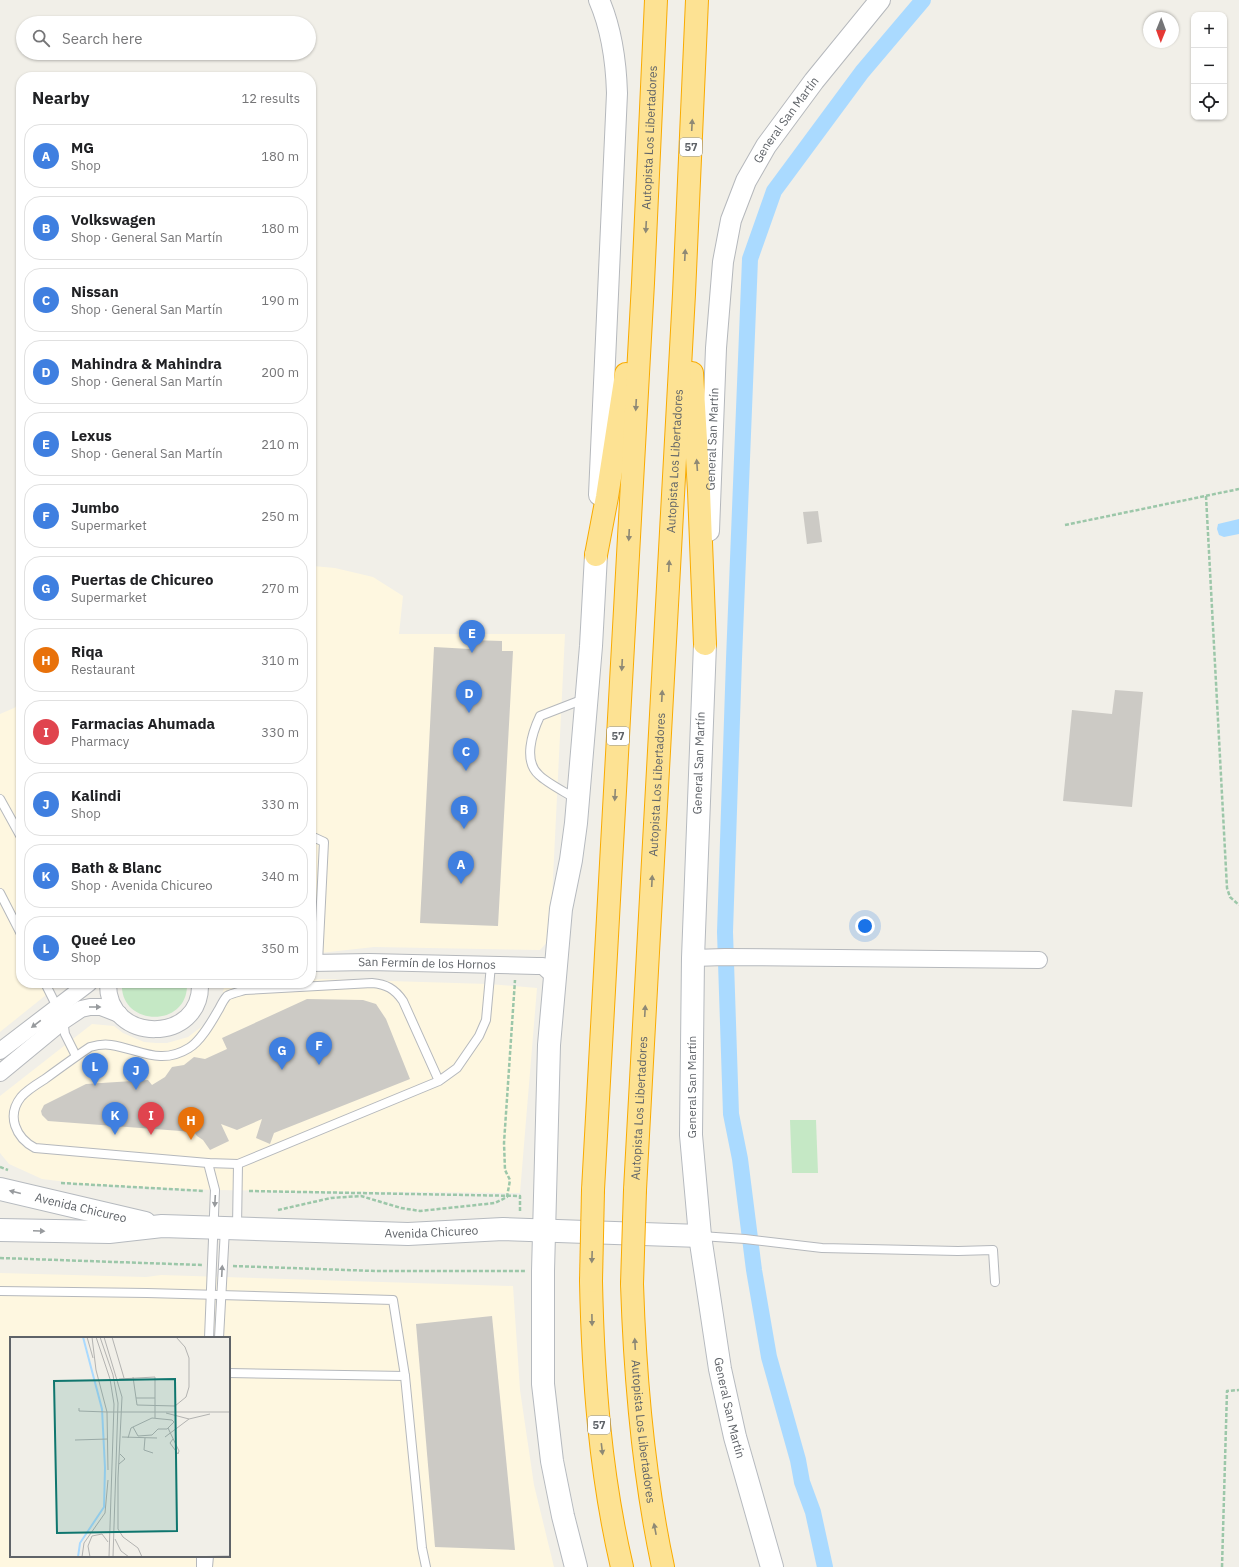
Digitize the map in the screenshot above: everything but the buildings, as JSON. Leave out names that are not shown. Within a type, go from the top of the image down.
[{"type":"highway","name":"Autopista Los Libertadores","points":[[622,1567],[612,1515],[599,1423],[594,1376],[591,1281],[594,1190],[643,283],[654,0]]},
{"type":"highway","name":"Autopista Los Libertadores","points":[[664,1567],[650,1497],[643,1447],[635,1362],[632,1284],[635,1190],[684,294],[697,0]]},
{"type":"highway","points":[[596,555],[627,366],[643,283]]},
{"type":"highway","points":[[684,294],[690,353],[699,491],[705,644]]},
{"type":"main road","points":[[576,1567],[563,1516],[552,1460],[544,1384],[542,1271],[552,966],[571,860],[578,800],[596,555]]},
{"type":"main road","name":"General San Martín","points":[[705,644],[692,958],[691,1135],[700,1236],[720,1369],[727,1403],[772,1567]]},
{"type":"main road","name":"Avenida Chicureo","points":[[0,1188],[162,1226]]},
{"type":"main road","name":"Avenida Chicureo","points":[[0,1230],[109,1232],[162,1226],[408,1234],[486,1229],[700,1236]]},
{"type":"street","points":[[596,555],[617,108],[617,79],[614,47],[610,29],[599,0]]},
{"type":"street","name":"General San Martín","points":[[705,644],[716,348],[723,262],[731,220],[746,181],[769,140],[814,81],[880,0]]},
{"type":"street","points":[[692,958],[725,956],[1038,960]]},
{"type":"street","name":"San Fermín de los Hornos","points":[[316,962],[552,966]]},
{"type":"street","points":[[0,1073],[84,988]]},
{"type":"street","points":[[108,988],[109,995],[113,1005],[119,1014],[130,1023],[142,1028],[156,1030],[169,1028],[177,1024],[191,1012],[200,989]]},
{"type":"street","points":[[0,1051],[60,1014],[90,1007],[101,1007],[119,1014]]},
{"type":"lane","points":[[578,800],[538,775],[531,764],[531,747],[533,731],[540,716],[586,698]]},
{"type":"lane","points":[[0,799],[16,828]]},
{"type":"lane","points":[[316,838],[324,842],[316,938]]},
{"type":"lane","points":[[0,893],[16,924]]},
{"type":"lane","points":[[286,988],[235,992],[227,997],[206,1030],[190,1048],[179,1053],[148,1056],[113,1045],[101,1044],[90,1046],[24,1093],[16,1104],[14,1111],[14,1125],[19,1136],[27,1144],[34,1148],[208,1163],[238,1164],[439,1081],[457,1068],[479,1036],[486,1020],[490,965]]},
{"type":"lane","points":[[316,986],[372,983],[387,986],[394,991],[403,1001],[439,1081]]},
{"type":"lane","points":[[47,988],[60,1014],[65,1034],[76,1056]]},
{"type":"lane","points":[[208,1163],[225,1229],[219,1337]]},
{"type":"lane","points":[[209,1337],[212,1265],[238,1190],[238,1164]]},
{"type":"lane","points":[[700,1236],[745,1239],[822,1248],[958,1251],[993,1250],[994,1282]]},
{"type":"lane","points":[[0,1291],[393,1300],[405,1376],[422,1548],[426,1567]]},
{"type":"lane","points":[[230,1373],[405,1376]]},
{"type":"lane","points":[[208,1567],[209,1557]]},
{"type":"path","points":[[1065,525],[1239,489]]},
{"type":"path","points":[[1206,496],[1227,888],[1230,897],[1239,905]]},
{"type":"path","points":[[271,1211],[331,1198],[361,1196],[400,1208],[420,1211],[495,1203],[507,1197],[510,1180],[505,1170],[504,1143],[516,965]]},
{"type":"path","points":[[0,1167],[14,1173]]},
{"type":"path","points":[[57,1183],[215,1191]]},
{"type":"path","points":[[238,1190],[520,1196],[520,1230]]},
{"type":"path","points":[[0,1258],[212,1265]]},
{"type":"path","points":[[223,1266],[375,1271],[542,1271]]},
{"type":"path","points":[[1222,1567],[1227,1391],[1239,1390]]},
{"type":"shaded area","points":[[316,566],[335,568],[373,577],[403,596],[399,634],[565,634],[550,939],[540,950],[374,947],[316,953]]},
{"type":"shaded area","points":[[16,706],[16,988],[55,988],[0,1032],[0,714]]},
{"type":"shaded area","points":[[316,980],[489,984],[537,988],[520,1193],[215,1190],[83,1184],[42,1179],[9,1164],[0,1153],[0,1096],[92,1024],[114,1026],[123,1033],[144,1042],[167,1043],[188,1037],[205,1024],[222,998],[224,988],[316,988]]},
{"type":"shaded area","points":[[0,1273],[146,1277],[161,1275],[513,1286],[520,1390],[534,1485],[554,1567],[0,1567]]},
{"type":"green space","points":[[123,988],[186,988],[185,998],[177,1009],[167,1015],[154,1017],[142,1014],[131,1008],[124,998]]},
{"type":"green space","points":[[790,1120],[816,1120],[818,1173],[792,1173]]},
{"type":"water","points":[[1239,519],[1239,534],[1224,537],[1219,535],[1217,529],[1218,524]]},
{"type":"waterway","points":[[825,1567],[813,1512],[802,1482],[798,1460],[769,1357],[754,1270],[740,1159],[731,1114],[725,932],[750,259],[774,191],[862,72],[923,0]]},
{"type":"place","name":"Lexus","points":[[472,653]]},
{"type":"place","name":"Mahindra & Mahindra","points":[[469,713]]},
{"type":"place","name":"Nissan","points":[[466,771]]},
{"type":"place","name":"Volkswagen","points":[[464,829]]},
{"type":"place","name":"MG","points":[[461,884]]},
{"type":"place","name":"Jumbo","points":[[319,1065]]},
{"type":"place","name":"Puertas de Chicureo","points":[[282,1070]]},
{"type":"place","name":"Queé Leo","points":[[95,1086]]},
{"type":"place","name":"Kalindi","points":[[136,1090]]},
{"type":"place","name":"Bath & Blanc","points":[[115,1135]]},
{"type":"place","name":"Farmacias Ahumada","points":[[151,1135]]},
{"type":"place","name":"Riqa","points":[[191,1140]]}]
